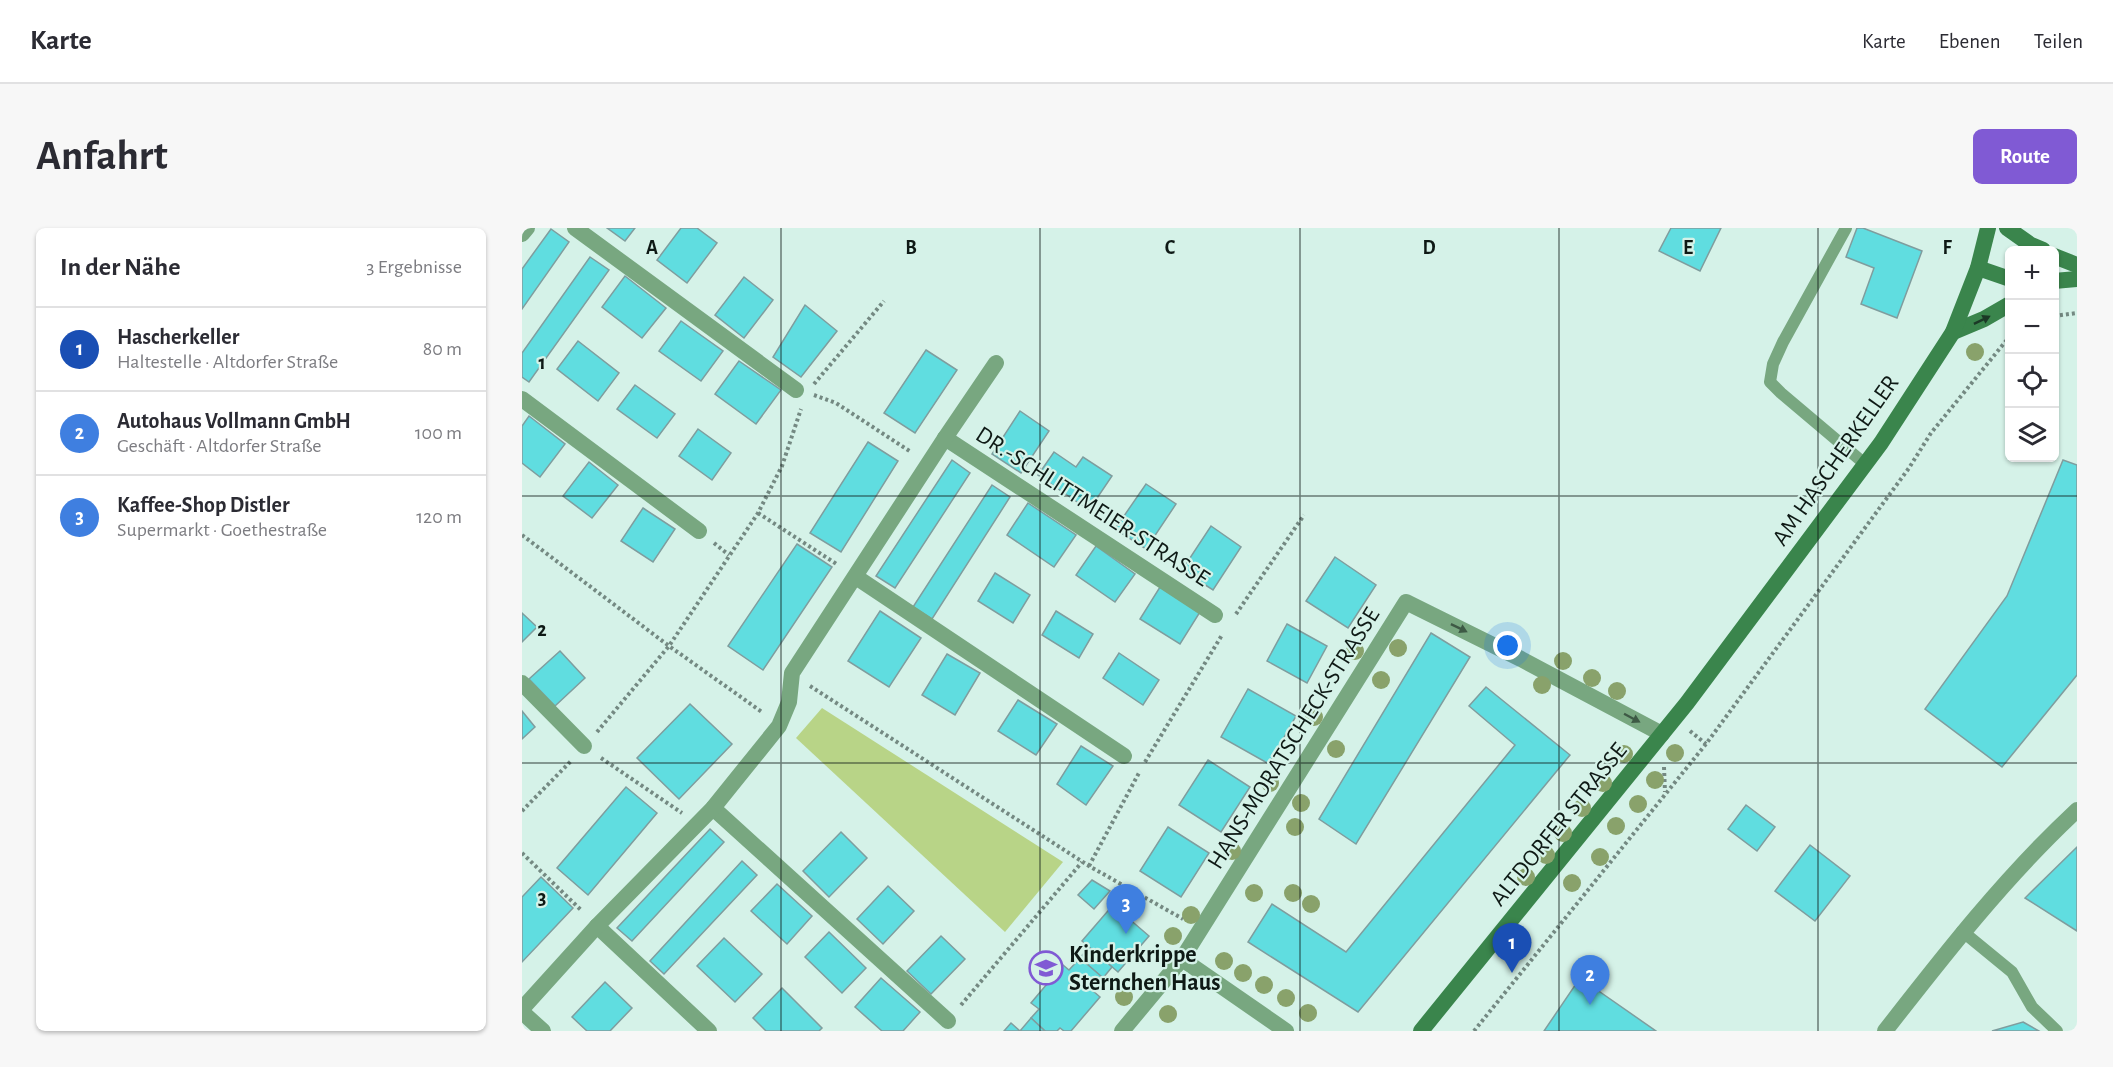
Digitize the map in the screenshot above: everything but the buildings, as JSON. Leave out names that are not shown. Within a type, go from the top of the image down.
[{"type":"main road","name":"AM HASCHERKELLER","points":[[1687,703],[1881,443],[1953,332],[1978,268],[1988,228]]},
{"type":"main road","points":[[2007,228],[2033,246]]},
{"type":"main road","points":[[2059,257],[2077,265]]},
{"type":"main road","points":[[1978,268],[2005,277]]},
{"type":"main road","points":[[2059,281],[2077,279]]},
{"type":"main road","points":[[1953,332],[2005,307]]},
{"type":"main road","name":"ALTDORFER STRASSE","points":[[1421,1031],[1687,703]]},
{"type":"street","points":[[522,234],[527,228]]},
{"type":"street","points":[[575,228],[800,395]]},
{"type":"street","name":"DR.-SCHLITTMEIER-STRASSE","points":[[522,1011],[597,926],[713,808],[779,726],[789,702],[792,674],[996,363]]},
{"type":"street","points":[[522,399],[699,531]]},
{"type":"street","name":"DR.-SCHLITTMEIER-STRASSE","points":[[945,438],[1215,615]]},
{"type":"street","points":[[856,577],[1124,756]]},
{"type":"street","name":"HANS-MORATSCHECK-STRASSE","points":[[1122,1031],[1182,959],[1406,602],[1521,659],[1662,734]]},
{"type":"street","points":[[522,683],[584,747]]},
{"type":"street","points":[[713,808],[948,1021]]},
{"type":"street","points":[[1885,1031],[1962,931],[2046,838],[2077,810]]},
{"type":"street","points":[[597,926],[709,1031]]},
{"type":"street","points":[[1182,959],[1287,1031]]},
{"type":"street","points":[[522,1011],[543,1031]]},
{"type":"lane","points":[[1846,228],[1783,342],[1773,364],[1770,382],[1865,464]]},
{"type":"lane","points":[[1962,931],[2012,972],[2032,1007],[2056,1031]]},
{"type":"path","points":[[884,301],[806,392],[836,403],[916,455],[931,461]]},
{"type":"path","points":[[2059,315],[2077,313]]},
{"type":"path","points":[[1474,1031],[1706,744],[1909,468],[1931,433],[2005,342]]},
{"type":"path","points":[[522,811],[584,747],[669,646],[758,513],[782,466],[800,395]]},
{"type":"path","points":[[758,513],[856,577]]},
{"type":"path","points":[[1235,615],[1304,515]]},
{"type":"path","points":[[522,535],[779,726]]},
{"type":"path","points":[[1089,866],[1142,768],[1223,633]]},
{"type":"path","points":[[792,674],[1082,862],[1200,930]]},
{"type":"path","points":[[584,747],[697,823]]},
{"type":"path","points":[[522,853],[597,926]]},
{"type":"path","points":[[948,1021],[1082,862]]},
{"type":"green space","points":[[822,708],[1063,862],[1005,932],[796,738]]},
{"type":"place","name":"Kaffee-Shop Distler","points":[[1126,934]]},
{"type":"place","name":"Kinderkrippe Sternchen Haus","points":[[1046,968]]},
{"type":"place","name":"Hascherkeller","points":[[1512,973]]},
{"type":"place","name":"Autohaus Vollmann GmbH","points":[[1590,1005]]}]
